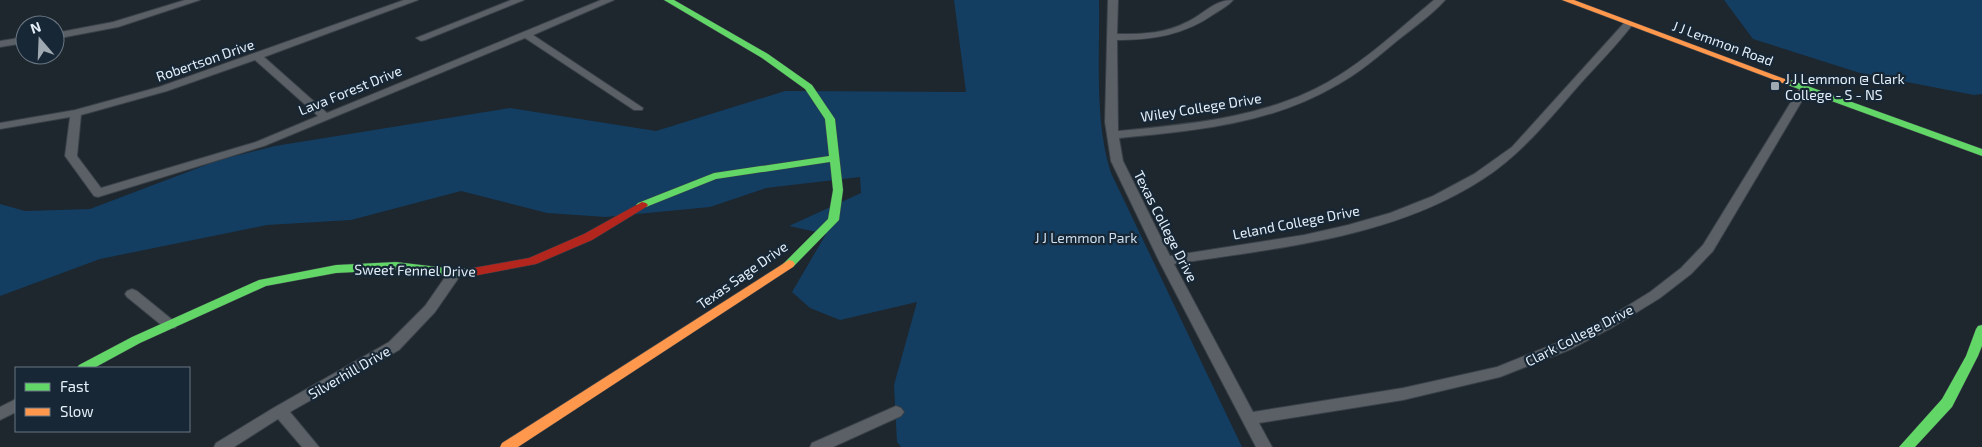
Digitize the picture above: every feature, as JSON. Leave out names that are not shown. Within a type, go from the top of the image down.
[{"type":"street","points":[[65,34],[116,25],[195,0]]},
{"type":"street","name":"Robertson Drive","points":[[0,126],[76,113],[163,88],[412,0]]},
{"type":"street","points":[[421,38],[519,0]]},
{"type":"street","name":"Lava Forest Drive","points":[[76,113],[71,156],[98,192],[260,144],[608,0]]},
{"type":"street","name":"Texas Sage Drive","points":[[507,447],[790,264],[833,220],[838,190],[830,119],[809,87],[766,56],[668,0]]},
{"type":"street","name":"Texas College Drive","points":[[1113,0],[1111,122],[1117,161],[1166,261],[1264,447]]},
{"type":"street","points":[[1112,38],[1151,37],[1177,31],[1187,27],[1228,0]]},
{"type":"street","name":"Wiley College Drive","points":[[1112,135],[1182,128],[1248,117],[1296,102],[1334,84],[1440,0]]},
{"type":"street","name":"J J Lemmon Road","points":[[1566,0],[1982,153]]},
{"type":"street","name":"Leland College Drive","points":[[1166,261],[1329,234],[1397,215],[1448,194],[1501,162],[1516,148],[1628,24]]},
{"type":"street","points":[[525,34],[638,108]]},
{"type":"street","points":[[0,44],[15,42]]},
{"type":"street","points":[[257,56],[325,117]]},
{"type":"street","name":"Clark College Drive","points":[[1249,419],[1403,394],[1500,372],[1564,346],[1608,324],[1655,295],[1686,272],[1708,248],[1804,89]]},
{"type":"street","name":"Sweet Fennel Drive","points":[[86,367],[136,340],[263,283],[336,269],[396,266],[455,273],[475,272],[532,261],[588,237],[649,201],[714,176],[834,158]]},
{"type":"street","name":"Silverhill Drive","points":[[222,447],[280,411],[394,346],[430,309],[455,273]]},
{"type":"street","points":[[132,294],[170,325]]},
{"type":"street","points":[[1906,447],[1947,403],[1972,356],[1982,328]]},
{"type":"street","points":[[0,414],[15,406]]},
{"type":"street","points":[[280,411],[311,447]]},
{"type":"street","points":[[818,447],[896,412]]},
{"type":"green space","name":"J J Lemmon Park","points":[[954,0],[1099,0],[1100,110],[1102,132],[1111,173],[1242,447],[901,447],[897,442],[894,385],[917,302],[840,320],[810,308],[792,292],[826,234],[789,226],[861,193],[860,177],[766,188],[710,207],[606,217],[547,213],[461,191],[351,220],[267,225],[100,259],[0,296],[0,204],[25,211],[90,209],[219,160],[275,146],[510,108],[656,131],[785,91],[966,92]]},
{"type":"green space","points":[[1724,0],[1982,0],[1982,94],[1974,95],[1860,73],[1753,39]]},
{"type":"traffic: fast","points":[[668,0],[765,56],[809,87],[830,119],[838,190],[833,220],[789,264]]},
{"type":"traffic: fast","points":[[1788,82],[1982,153]]},
{"type":"traffic: fast","points":[[642,205],[714,176],[834,158]]},
{"type":"traffic: fast","points":[[86,367],[136,340],[263,283],[336,269],[396,266],[455,273],[473,272]]},
{"type":"traffic: fast","points":[[1906,447],[1947,403],[1972,356],[1982,329]]},
{"type":"traffic: slow","points":[[1566,0],[1788,82]]},
{"type":"traffic: slow","points":[[507,447],[789,264]]},
{"type":"traffic: jam","points":[[473,272],[532,261],[588,237],[642,205]]},
{"type":"place","name":"J J Lemmon @ Clark College - S - NS","points":[[1775,86]]}]
